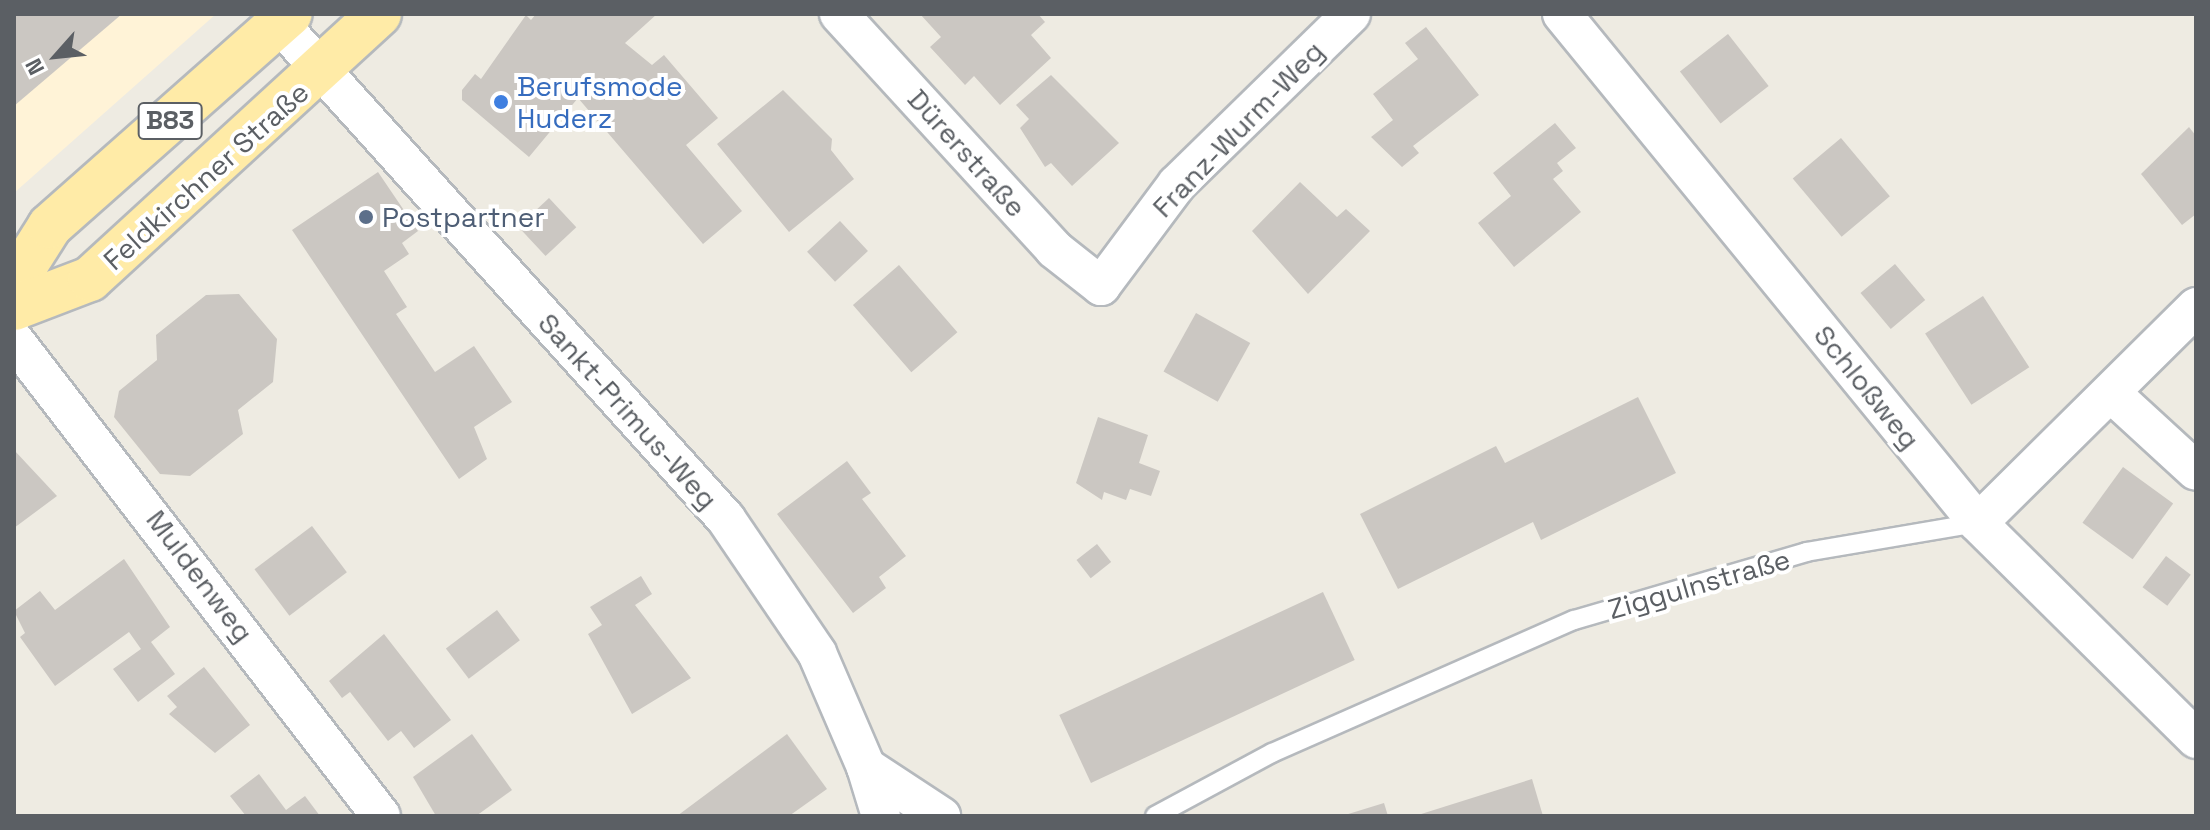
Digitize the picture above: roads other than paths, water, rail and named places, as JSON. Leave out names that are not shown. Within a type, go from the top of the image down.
[{"type":"main road","name":"Feldkirchner Straße","points":[[14,308],[90,279],[322,72],[379,14]]},
{"type":"main road","name":"B83","points":[[14,283],[50,226],[284,19]]},
{"type":"street","name":"Dürerstraße","points":[[839,14],[1054,249],[1101,286]]},
{"type":"street","name":"Franz-Wurm-Weg","points":[[1101,286],[1177,184],[1351,14]]},
{"type":"street","name":"Schloßweg","points":[[1562,14],[1978,523],[2196,739]]},
{"type":"street","name":"Sankt-Primus-Weg","points":[[284,19],[322,72],[726,519],[817,653],[866,767],[878,815]]},
{"type":"street","points":[[1978,523],[2196,307]]},
{"type":"street","name":"Muldenweg","points":[[14,340],[381,816]]},
{"type":"street","points":[[2111,393],[2196,471]]},
{"type":"street","points":[[866,767],[941,816]]},
{"type":"lane","name":"Ziggulnstraße","points":[[1155,816],[1272,753],[1574,620],[1806,552],[1978,523]]},
{"type":"place","name":"Berufsmode Huderz","points":[[501,102]]},
{"type":"place","name":"Postpartner","points":[[366,217]]}]
